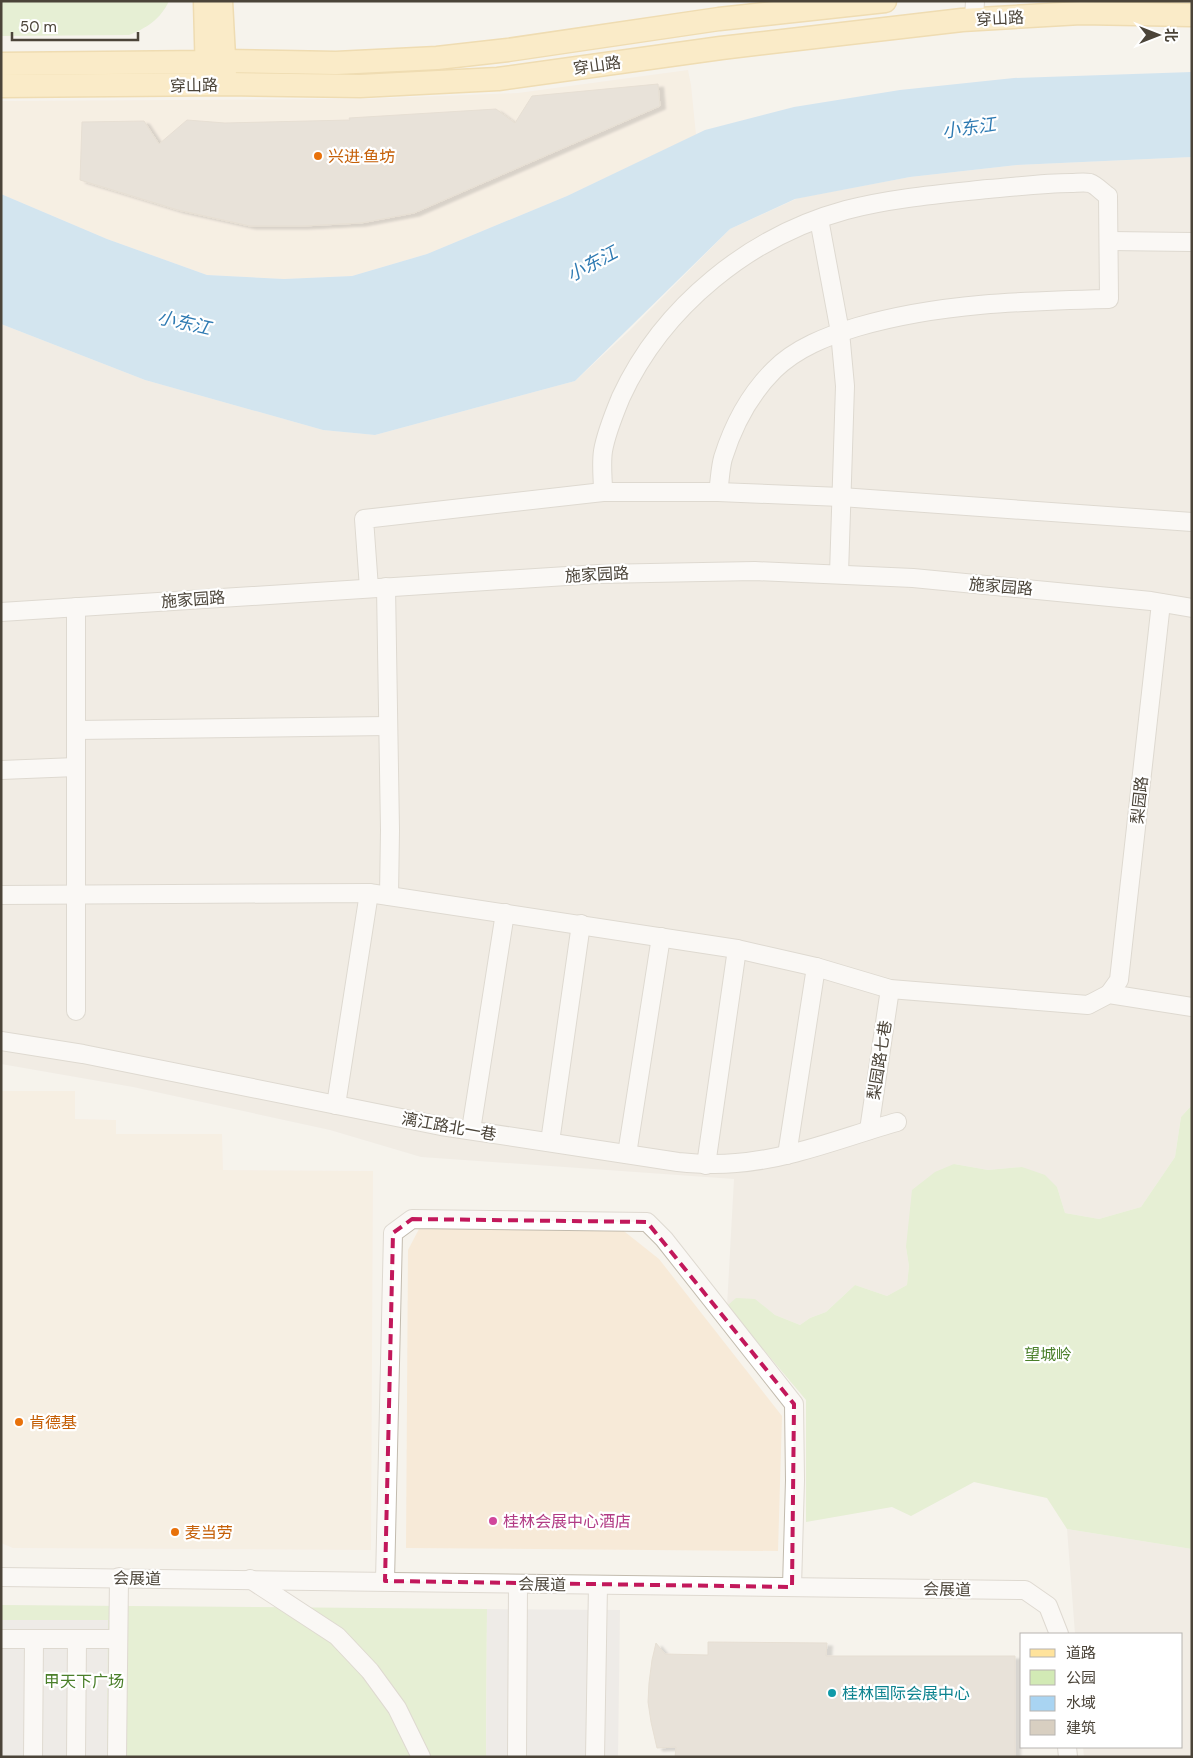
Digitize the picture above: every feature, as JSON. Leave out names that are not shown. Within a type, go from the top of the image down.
[{"type":"main road","points":[[205,1],[216,62]]},
{"type":"main road","points":[[217,84],[216,62],[221,1]]},
{"type":"main road","name":"穿山路","points":[[1,64],[216,62],[336,64],[437,58],[508,50],[719,19],[885,1]]},
{"type":"main road","name":"穿山路","points":[[1,86],[217,84],[360,86],[498,80],[974,10],[1192,16]]},
{"type":"street","points":[[603,492],[603,451],[614,413],[632,373],[651,344],[703,288],[758,248],[819,219],[846,210],[882,202],[1060,184],[1090,184],[1108,196],[1109,299],[943,308],[908,314],[840,332],[803,348],[774,370],[753,395],[735,425],[723,460],[718,492]]},
{"type":"street","points":[[819,219],[840,332],[845,386],[838,574]]},
{"type":"street","points":[[1109,241],[1192,242]]},
{"type":"street","points":[[389,896],[388,726],[378,588],[364,519],[603,492],[718,492],[841,497],[1192,522]]},
{"type":"street","name":"施家园路","points":[[1,612],[617,573],[755,571],[913,578],[1161,603],[1192,608]]},
{"type":"street","name":"梨园路","points":[[1109,994],[1119,980],[1161,603]]},
{"type":"street","points":[[76,607],[76,1011]]},
{"type":"street","points":[[76,730],[388,726]]},
{"type":"street","points":[[1,770],[76,767]]},
{"type":"street","points":[[1,895],[370,893],[737,948],[816,966],[890,989],[1088,1005],[1109,994],[1192,1008]]},
{"type":"street","points":[[336,1105],[370,893]]},
{"type":"street","points":[[471,1130],[505,913]]},
{"type":"street","points":[[550,1142],[581,924]]},
{"type":"street","points":[[627,1154],[661,937]]},
{"type":"street","points":[[706,1165],[737,948]]},
{"type":"street","points":[[787,1154],[816,966]]},
{"type":"street","name":"梨园路七巷","points":[[869,1130],[890,989]]},
{"type":"street","name":"漓江路北一巷","points":[[1,1041],[83,1054],[471,1130],[706,1165],[737,1164],[787,1154],[897,1122]]},
{"type":"street","points":[[385,1581],[393,1234],[412,1219],[647,1222],[664,1239],[794,1404],[795,1480],[792,1587]]},
{"type":"street","name":"会展道","points":[[1,1577],[1026,1590],[1048,1606],[1059,1633]]},
{"type":"street","points":[[117,1757],[119,1577]]},
{"type":"street","points":[[250,1579],[336,1636],[370,1671],[396,1708],[421,1757]]},
{"type":"street","points":[[517,1757],[518,1584]]},
{"type":"street","points":[[595,1757],[598,1585]]},
{"type":"street","points":[[1,1639],[118,1639]]},
{"type":"street","points":[[33,1757],[34,1639]]},
{"type":"street","points":[[76,1757],[77,1639]]},
{"type":"highlighted area","points":[[412,1219],[647,1222],[794,1404],[792,1587],[385,1581],[393,1233]]},
{"type":"shaded area","points":[[688,70],[696,135],[567,196],[427,254],[352,276],[284,279],[207,275],[107,239],[1,194],[1,101],[363,99],[518,93]]},
{"type":"shaded area","points":[[1192,157],[1192,1105],[1181,1117],[1175,1157],[1141,1207],[1099,1219],[1065,1213],[1057,1187],[1022,1167],[988,1170],[954,1164],[906,1247],[909,1266],[907,1285],[887,1296],[855,1285],[826,1312],[810,1318],[800,1325],[775,1315],[754,1299],[727,1306],[734,1179],[421,1157],[330,1130],[133,1087],[1,1064],[1,324],[145,380],[323,430],[375,435],[575,381],[630,330],[730,229],[798,198],[910,177],[1017,165]]},
{"type":"shaded area","points":[[1,1091],[75,1091],[75,1119],[116,1120],[116,1134],[222,1134],[223,1170],[373,1171],[371,1550],[13,1548],[1,1543]]},
{"type":"shaded area","points":[[620,1228],[659,1259],[782,1416],[778,1551],[406,1548],[408,1250],[419,1229]]},
{"type":"shaded area","points":[[1067,1529],[1192,1549],[1192,1757],[1084,1757],[1083,1748],[1183,1748],[1183,1633],[1075,1633]]},
{"type":"shaded area","points":[[487,1609],[620,1610],[618,1757],[486,1757]]},
{"type":"shaded area","points":[[1,1620],[108,1620],[107,1757],[1,1757]]},
{"type":"green space","points":[[1,1],[169,1],[157,18],[129,35],[1,36]]},
{"type":"green space","name":"望城岭","points":[[1192,1105],[1192,1549],[1067,1529],[1047,1498],[974,1482],[911,1516],[892,1507],[806,1522],[806,1400],[727,1306],[736,1298],[755,1299],[775,1315],[800,1325],[810,1318],[826,1312],[855,1285],[887,1296],[907,1285],[909,1266],[906,1247],[912,1190],[935,1172],[954,1164],[988,1170],[1022,1167],[1045,1175],[1057,1187],[1065,1213],[1099,1219],[1141,1207],[1175,1157],[1181,1117]]},
{"type":"green space","name":"甲天下广场","points":[[1,1605],[487,1609],[486,1757],[1,1757]]},
{"type":"water","name":"小东江","points":[[1192,72],[1192,157],[1017,165],[910,177],[795,199],[730,229],[575,381],[375,435],[323,430],[145,380],[1,324],[1,194],[107,239],[207,275],[284,279],[352,276],[427,254],[567,196],[705,130],[794,107],[900,90],[1014,78]]},
{"type":"building","name":"兴进·鱼坊","points":[[658,84],[660,106],[414,213],[361,223],[250,226],[178,210],[80,180],[82,122],[144,121],[159,144],[187,120],[225,123],[350,120],[349,118],[496,109],[515,123],[532,96]]},
{"type":"building","name":"桂林国际会展中心","points":[[708,1642],[827,1643],[826,1656],[1015,1656],[1015,1757],[675,1757],[676,1747],[657,1748],[651,1722],[648,1702],[649,1683],[656,1643],[665,1654],[708,1655]]},
{"type":"place","name":"兴进·鱼坊","points":[[318,156]]},
{"type":"place","name":"肯德基","points":[[19,1422]]},
{"type":"place","name":"桂林会展中心酒店","points":[[493,1521]]},
{"type":"place","name":"麦当劳","points":[[175,1532]]},
{"type":"place","name":"桂林国际会展中心","points":[[832,1693]]}]
